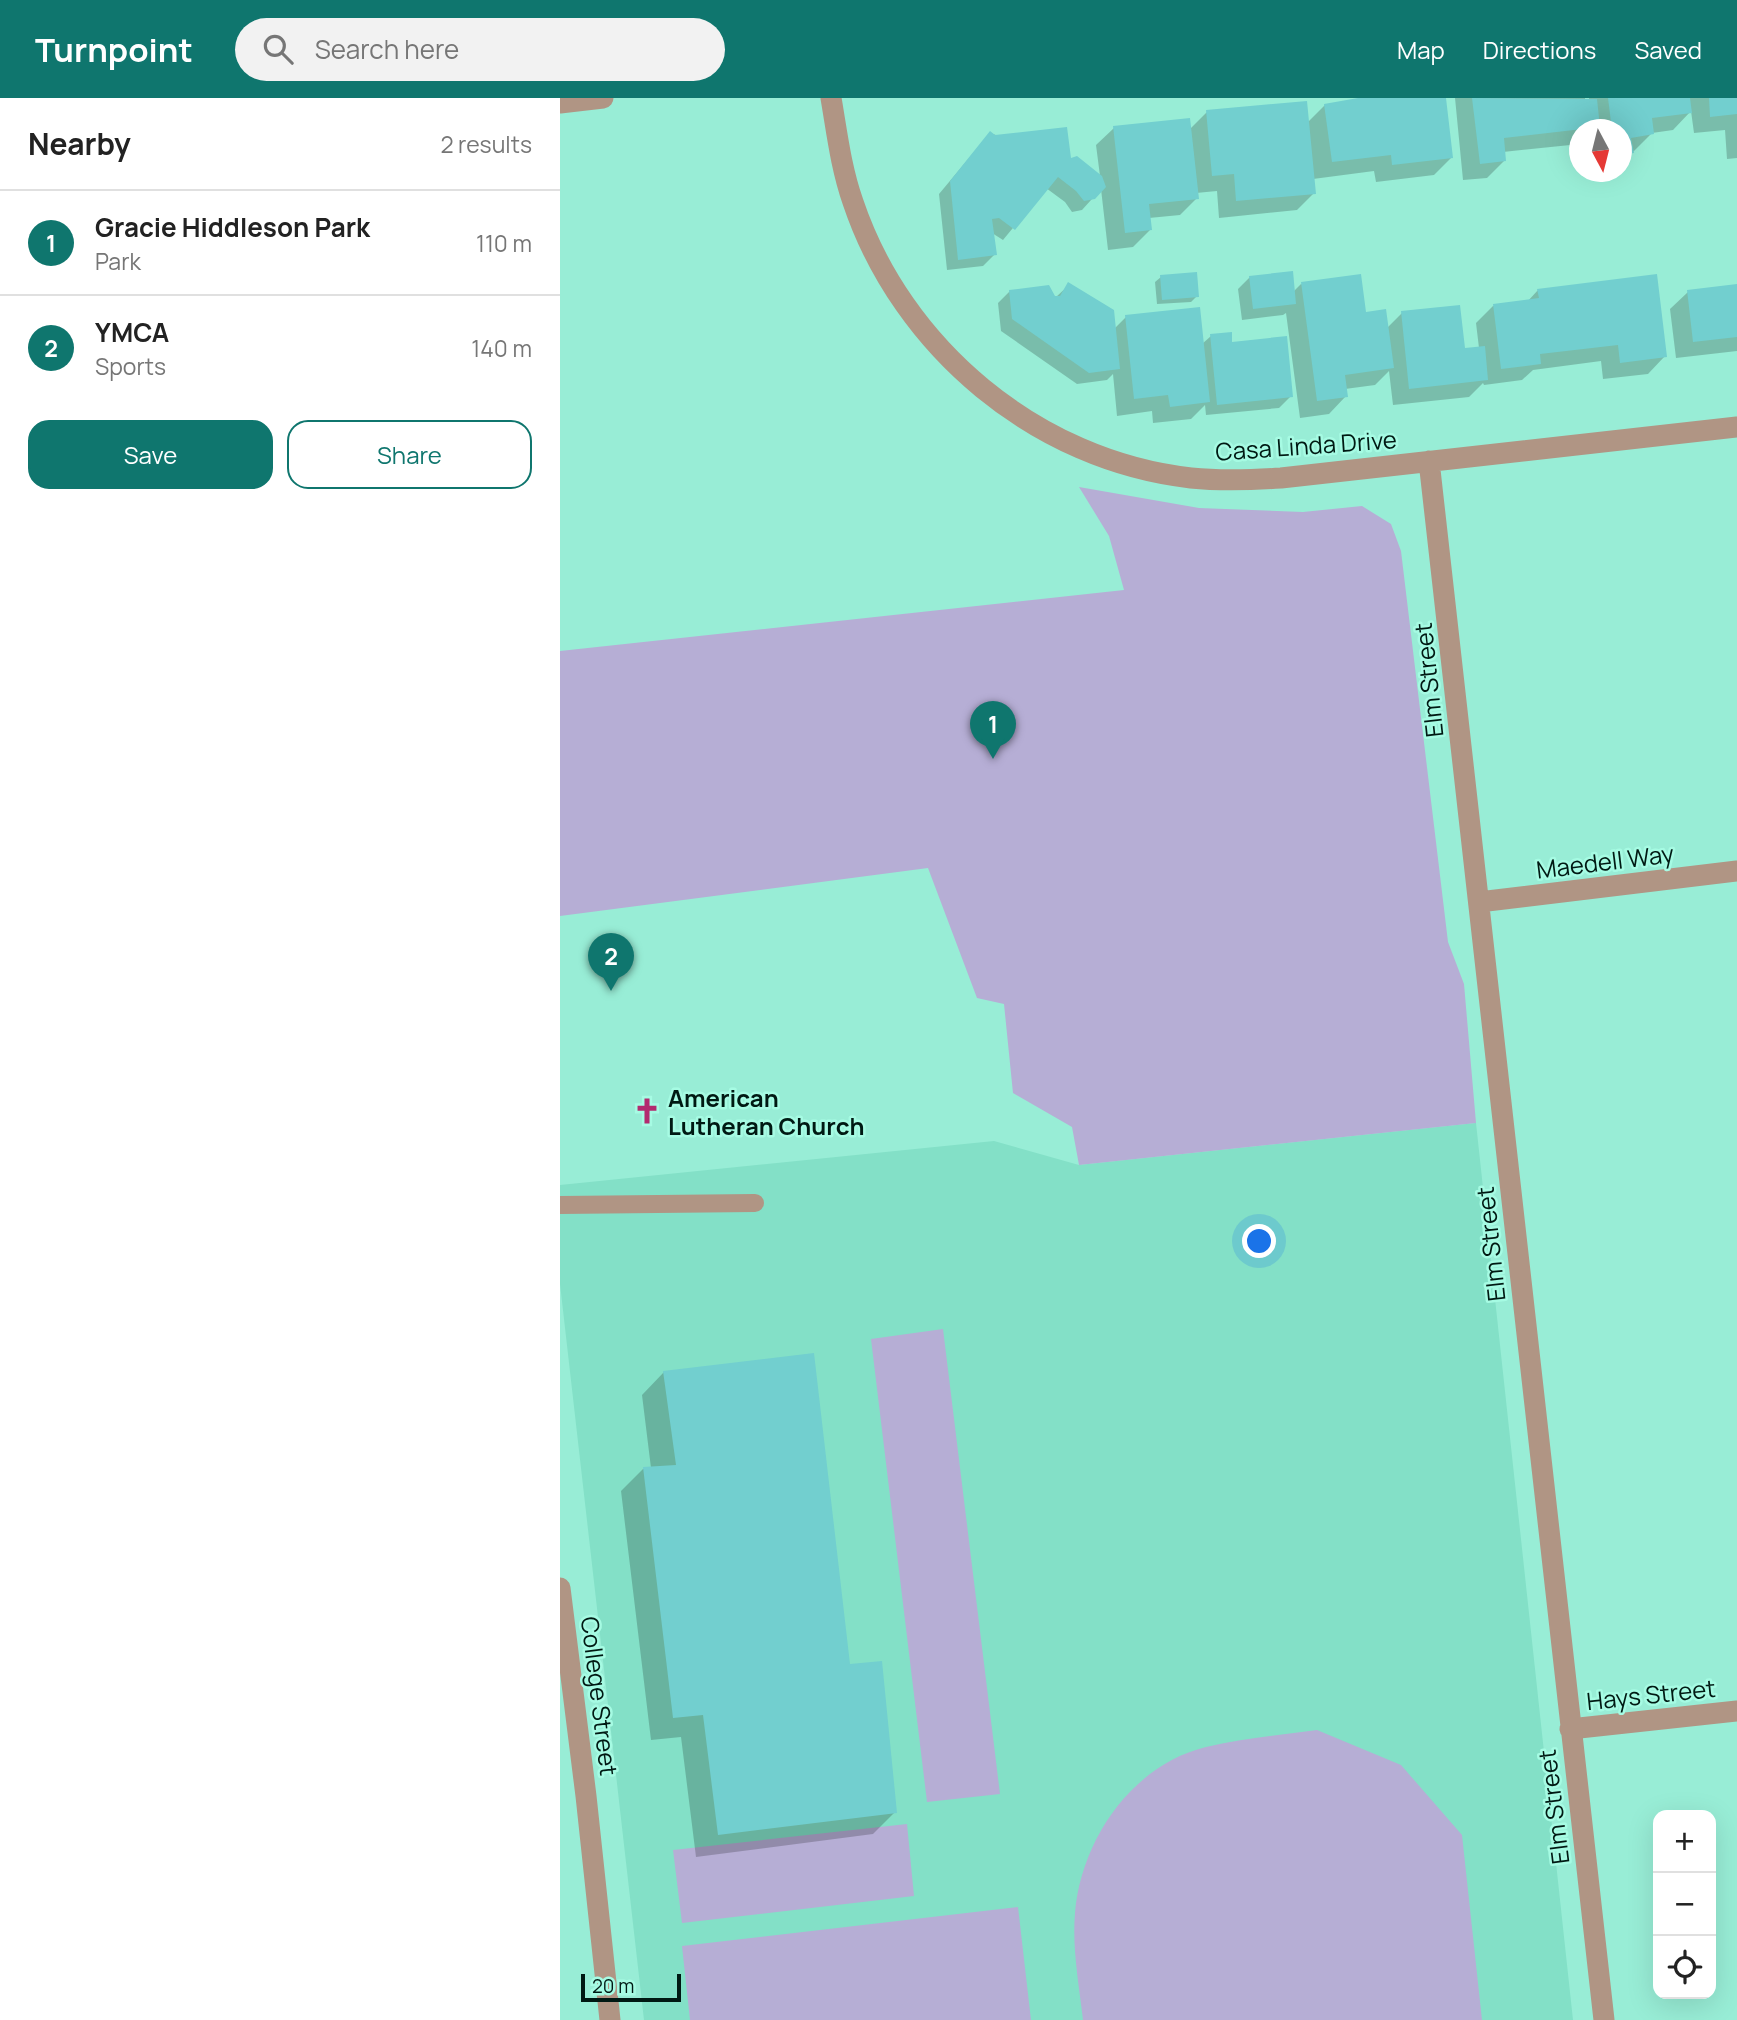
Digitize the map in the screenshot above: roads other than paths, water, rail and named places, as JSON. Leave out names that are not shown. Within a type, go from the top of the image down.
[{"type":"street","points":[[560,103],[603,98]]},
{"type":"street","name":"Casa Linda Drive","points":[[831,98],[841,156],[853,202],[877,259],[899,297],[933,343],[969,377],[1008,408],[1049,434],[1101,457],[1189,478],[1228,481],[1282,478],[1737,427]]},
{"type":"street","name":"Elm Street","points":[[1429,461],[1604,2020]]},
{"type":"street","name":"Maedell Way","points":[[1479,902],[1737,871]]},
{"type":"street","name":"College Street","points":[[560,1588],[610,2020]]},
{"type":"street","name":"Hays Street","points":[[1570,1729],[1737,1711]]},
{"type":"lane","points":[[560,1205],[755,1203]]},
{"type":"place","name":"Gracie Hiddleson Park","points":[[993,759]]},
{"type":"place","name":"YMCA","points":[[611,991]]},
{"type":"place","name":"American Lutheran Church","points":[[647,1111]]}]
